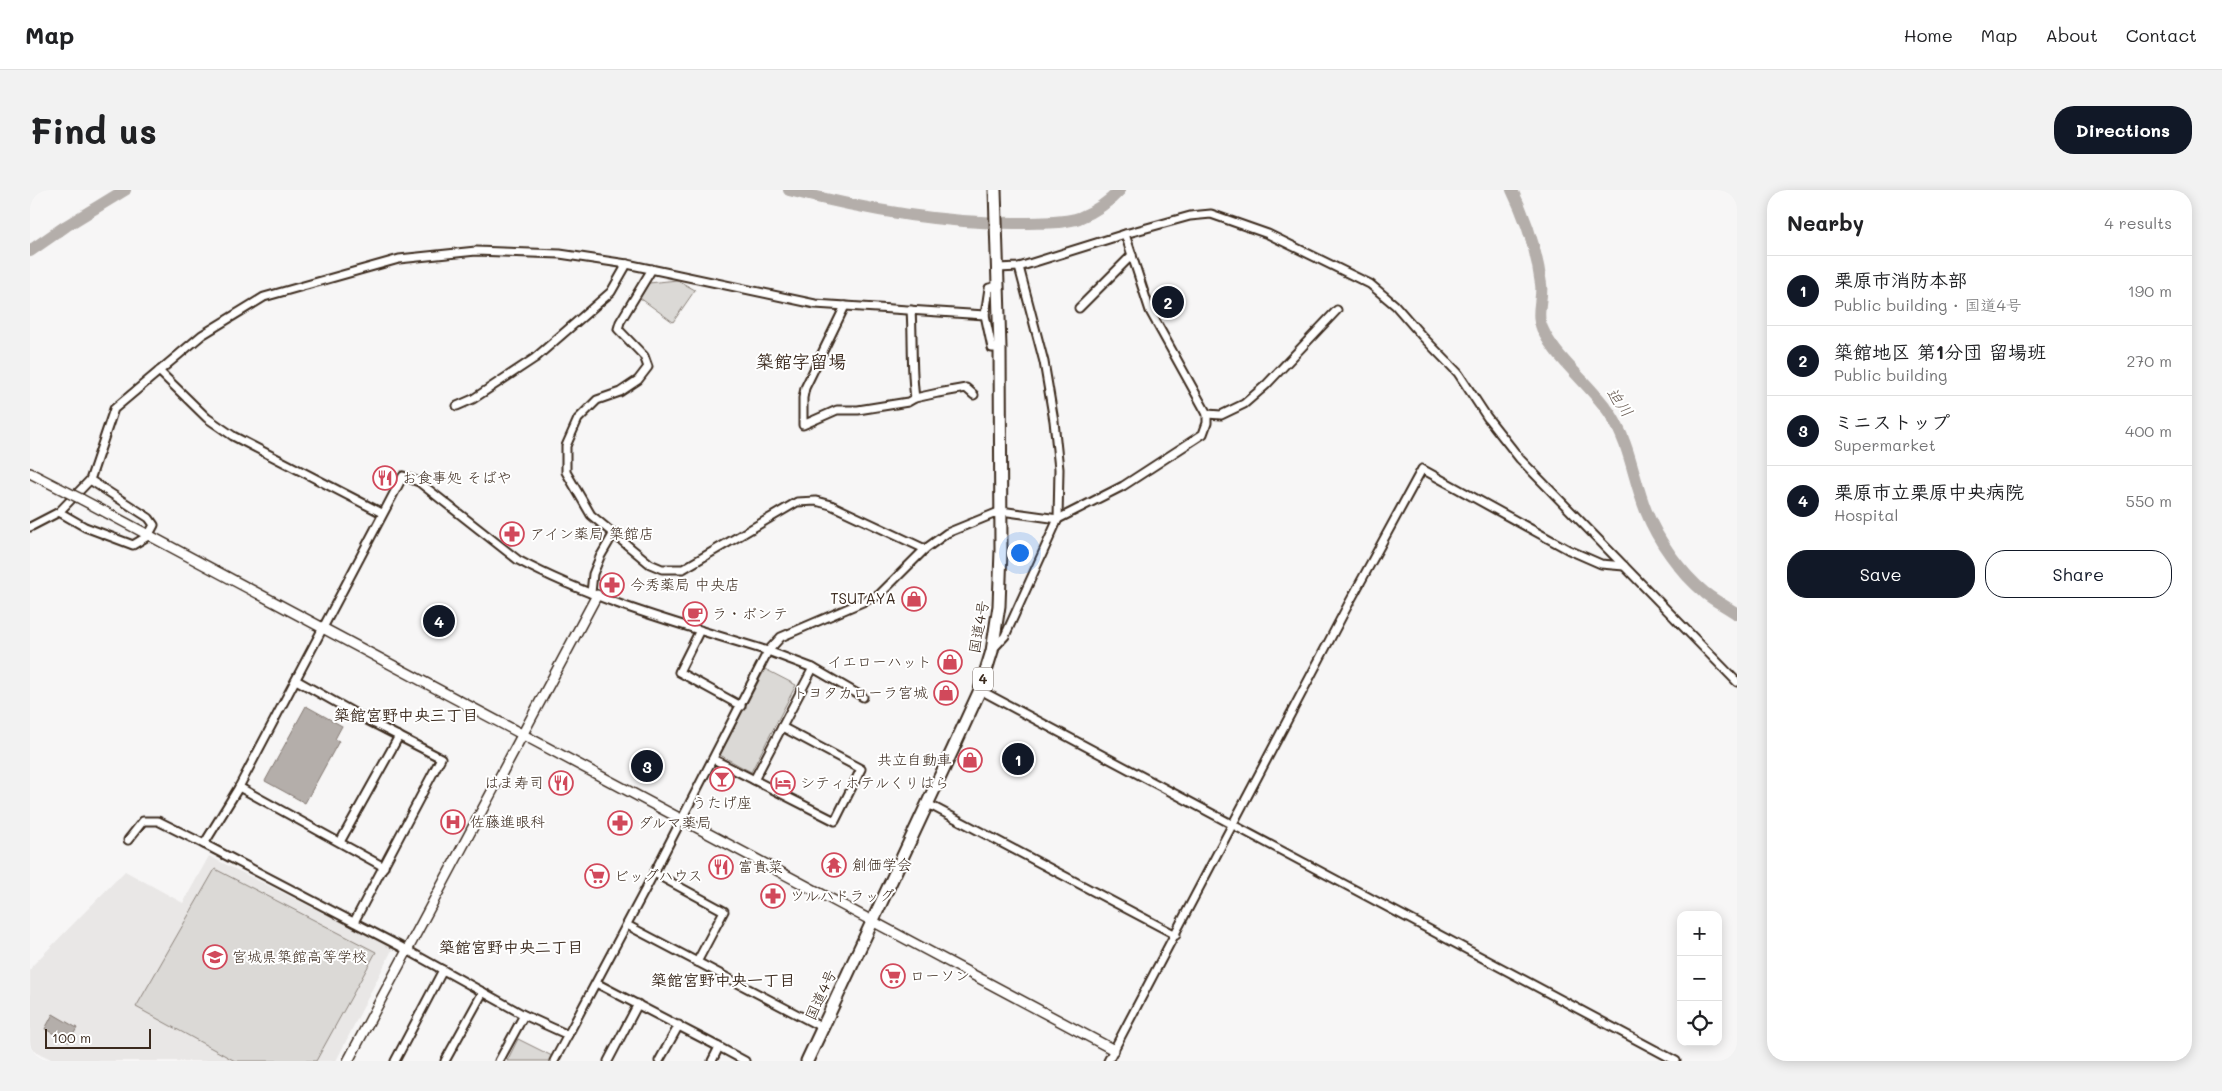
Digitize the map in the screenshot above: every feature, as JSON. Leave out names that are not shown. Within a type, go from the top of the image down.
[{"type":"highway","name":"国道4号","points":[[807,1061],[980,690],[992,651],[999,606],[1001,511],[1000,348],[995,190]]},
{"type":"street","points":[[998,264],[1019,268],[1125,234],[1190,216],[1211,214],[1268,234],[1370,284],[1395,305],[1458,373],[1487,417],[1520,459],[1737,682]]},
{"type":"street","points":[[554,1061],[682,820],[768,651],[781,637],[879,595],[926,548],[946,533],[1001,511],[1058,519],[1123,486],[1203,434],[1207,423],[1207,414],[1150,311],[1125,234]]},
{"type":"street","points":[[30,527],[59,512],[90,480],[114,409],[202,335],[264,297],[399,259],[476,252],[560,254],[627,264],[814,304],[985,315]]},
{"type":"street","points":[[1079,308],[1132,255]]},
{"type":"street","points":[[457,406],[482,394],[535,358],[611,292],[627,264]]},
{"type":"street","points":[[992,651],[1005,636],[1058,519],[1059,469],[1054,421],[1044,362],[1019,268]]},
{"type":"street","points":[[652,269],[620,322],[618,329],[644,356],[648,367],[638,380],[620,392],[597,400],[578,418],[566,446],[566,472],[591,515],[650,564],[668,570],[684,569],[797,502],[816,501],[849,512],[926,548]]},
{"type":"street","points":[[998,286],[989,288],[985,315],[992,348],[1000,348]]},
{"type":"street","points":[[845,306],[805,388],[803,425],[837,410],[858,410],[908,402],[915,398],[966,388],[974,395]]},
{"type":"street","points":[[911,310],[912,372],[915,398]]},
{"type":"street","points":[[1207,414],[1222,415],[1244,404],[1266,384],[1337,310]]},
{"type":"street","points":[[159,371],[208,418],[233,436],[382,514]]},
{"type":"street","points":[[1108,1061],[1176,935],[1232,824],[1352,597],[1422,469],[1569,550],[1601,564],[1624,566]]},
{"type":"street","points":[[30,473],[1114,1050]]},
{"type":"street","points":[[204,844],[239,787],[403,476],[419,482],[518,560],[594,594],[768,651],[813,668],[863,697]]},
{"type":"street","points":[[59,512],[85,527],[133,545],[148,536],[154,525],[149,518],[90,480]]},
{"type":"street","points":[[350,1060],[523,735],[594,594],[593,574],[600,557],[614,533]]},
{"type":"street","points":[[700,630],[678,672],[741,706]]},
{"type":"street","points":[[754,780],[813,668]]},
{"type":"street","points":[[296,680],[367,720],[441,758],[354,922]]},
{"type":"street","points":[[980,690],[1676,1061]]},
{"type":"street","points":[[714,758],[835,821],[861,769],[782,727]]},
{"type":"street","points":[[340,842],[400,736]]},
{"type":"street","points":[[239,787],[384,867]]},
{"type":"street","points":[[928,804],[1176,935]]},
{"type":"street","points":[[128,840],[143,821],[158,822],[204,844],[407,950],[524,1014],[568,1035]]},
{"type":"street","points":[[654,873],[724,911],[697,962]]},
{"type":"street","points":[[627,925],[823,1028]]},
{"type":"street","points":[[395,1061],[444,970]]},
{"type":"street","points":[[596,983],[745,1061]]},
{"type":"street","points":[[445,1061],[483,992]]},
{"type":"street","points":[[608,1061],[638,1004]]},
{"type":"street","points":[[499,1061],[524,1014]]},
{"type":"street","points":[[659,1061],[678,1025]]},
{"type":"street","points":[[712,1061],[719,1047]]},
{"type":"shaded area","points":[[677,280],[695,290],[673,322],[640,298],[649,283]]},
{"type":"shaded area","points":[[765,669],[796,685],[751,772],[720,755]]},
{"type":"shaded area","points":[[306,706],[342,726],[335,739],[339,741],[305,803],[265,781]]},
{"type":"shaded area","name":"宮城県築館高等学校","points":[[209,856],[393,948],[336,1061],[50,1061],[51,1059],[30,1049],[30,971],[32,966],[125,871],[183,903]]},
{"type":"shaded area","points":[[215,869],[376,952],[316,1061],[235,1061],[136,1007]]},
{"type":"shaded area","points":[[53,1014],[77,1028],[69,1042],[45,1029]]},
{"type":"shaded area","points":[[518,1039],[552,1056],[549,1061],[507,1061]]},
{"type":"waterway","name":"迫川","points":[[30,251],[66,226],[125,190]]},
{"type":"waterway","name":"迫川","points":[[789,190],[846,204],[905,214],[993,223],[1072,220],[1090,213],[1111,199],[1120,190]]},
{"type":"waterway","name":"迫川","points":[[1512,190],[1522,212],[1537,260],[1541,289],[1539,317],[1545,334],[1552,346],[1611,415],[1623,438],[1646,511],[1657,534],[1671,555],[1696,585],[1713,599],[1737,614]]},
{"type":"place","name":"築館地区 第1分団 留場班","points":[[1168,302]]},
{"type":"place","name":"お食事処 そばや","points":[[385,478]]},
{"type":"place","name":"アイン薬局 築館店","points":[[512,534]]},
{"type":"place","name":"今秀薬局 中央店","points":[[612,585]]},
{"type":"place","name":"TSUTAYA","points":[[914,599]]},
{"type":"place","name":"ラ・ボンテ","points":[[695,614]]},
{"type":"place","name":"栗原市立栗原中央病院","points":[[439,621]]},
{"type":"place","name":"イエローハット","points":[[950,662]]},
{"type":"place","name":"トヨタカローラ宮城","points":[[946,693]]},
{"type":"place","name":"栗原市消防本部","points":[[1018,759]]},
{"type":"place","name":"共立自動車","points":[[970,760]]},
{"type":"place","name":"ミニストップ","points":[[647,766]]},
{"type":"place","name":"うたげ座","points":[[722,779]]},
{"type":"place","name":"はま寿司","points":[[561,783]]},
{"type":"place","name":"シティホテルくりはら","points":[[783,783]]},
{"type":"place","name":"佐藤進眼科","points":[[453,822]]},
{"type":"place","name":"ダルマ薬局","points":[[620,823]]},
{"type":"place","name":"創価学会","points":[[834,865]]},
{"type":"place","name":"富貴菜","points":[[721,867]]},
{"type":"place","name":"ビッグハウス","points":[[597,876]]},
{"type":"place","name":"ツルハドラッグ","points":[[773,896]]},
{"type":"place","name":"宮城県築館高等学校","points":[[215,957]]},
{"type":"place","name":"ローソン","points":[[893,976]]},
{"type":"district","name":"築館字留場","points":[[801,362]]},
{"type":"district","name":"築館宮野中央三丁目","points":[[406,715]]},
{"type":"district","name":"築館宮野中央二丁目","points":[[511,947]]},
{"type":"district","name":"築館宮野中央一丁目","points":[[723,980]]}]
